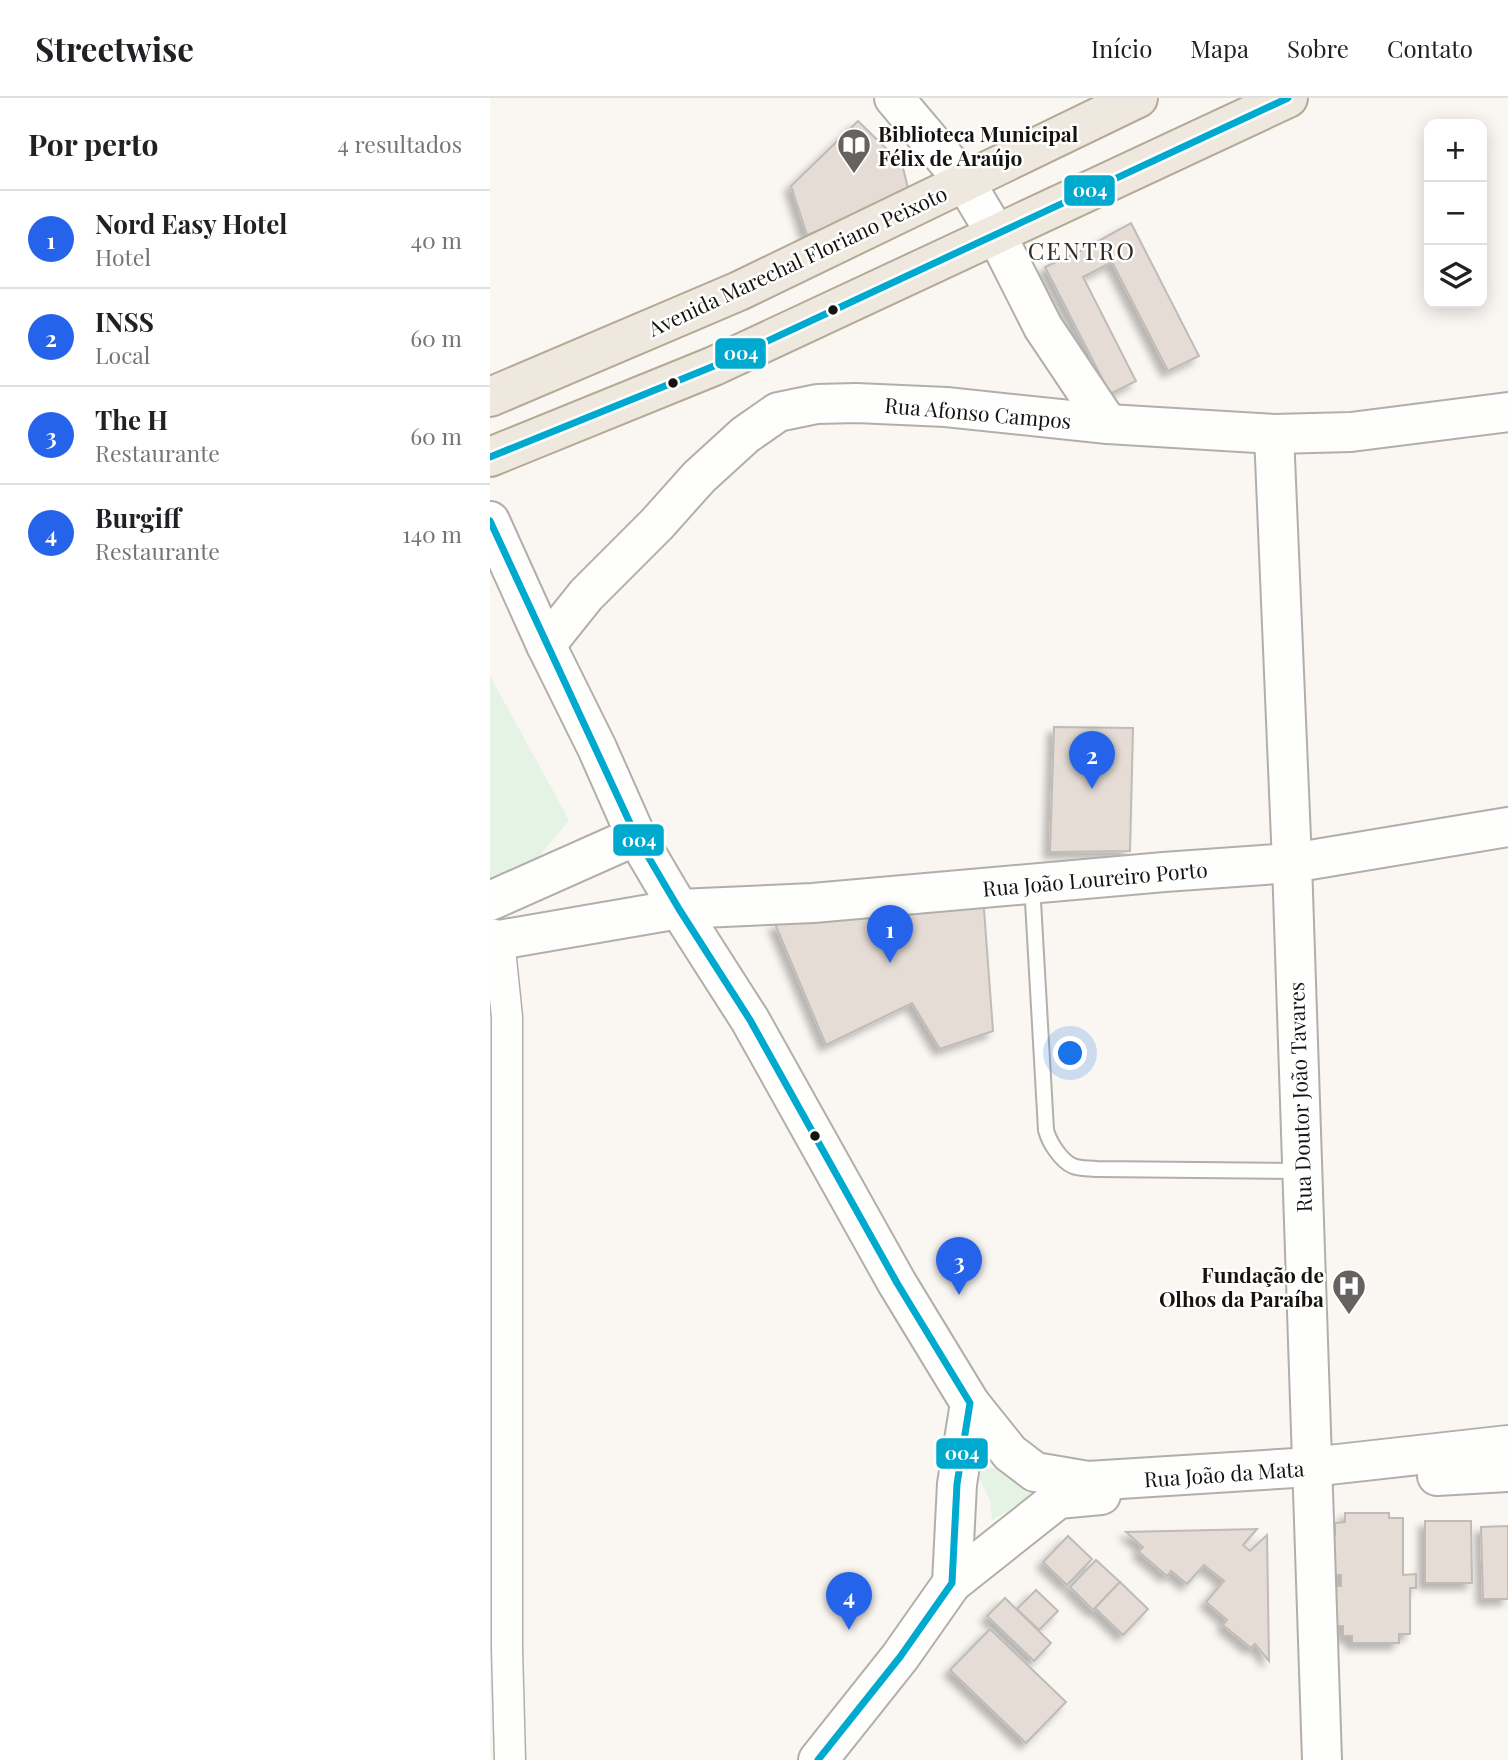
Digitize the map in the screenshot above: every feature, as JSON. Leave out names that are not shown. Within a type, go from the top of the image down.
[{"type":"main road","points":[[894,98],[965,182],[996,234],[1044,327],[1108,424]]},
{"type":"main road","name":"Avenida Marechal Floriano Peixoto","points":[[490,397],[739,291],[1138,98]]},
{"type":"main road","points":[[490,457],[714,366],[1288,98]]},
{"type":"main road","name":"Rua Afonso Campos","points":[[546,645],[586,595],[657,524],[699,477],[745,435],[778,412],[817,404],[856,403],[946,407],[1108,424],[1274,434],[1352,432],[1508,412]]},
{"type":"main road","name":"Rua Doutor João Tavares","points":[[1274,434],[1292,863],[1322,1760]]},
{"type":"main road","name":"Rua João da Mata","points":[[490,521],[636,836],[750,1020],[897,1283],[970,1403],[1010,1453],[1035,1472],[1054,1478],[1088,1481],[1417,1478],[1508,1472]]},
{"type":"main road","name":"Rua João Loureiro Porto","points":[[494,939],[679,909],[813,903],[1292,863],[1508,827]]},
{"type":"main road","points":[[490,901],[636,836]]},
{"type":"main road","points":[[818,1760],[900,1657],[952,1583],[957,1485],[970,1403]]},
{"type":"main road","name":"Rua João da Mata","points":[[952,1583],[1058,1499],[1311,1477],[1508,1445]]},
{"type":"street","points":[[494,939],[507,1017],[507,1649],[510,1760]]},
{"type":"lane","points":[[1031,883],[1046,1129],[1048,1138],[1069,1164],[1096,1169],[1301,1171]]},
{"type":"green space","points":[[490,676],[569,820],[527,871],[490,884]]},
{"type":"green space","points":[[986,1467],[999,1469],[1048,1491],[1046,1496],[1015,1507],[992,1520],[990,1500],[978,1476]]},
{"type":"building","name":"Biblioteca Municipal Félix de Araújo","points":[[858,121],[902,164],[910,196],[807,235],[791,186]]},
{"type":"building","points":[[1131,223],[1199,356],[1168,371],[1112,262],[1083,277],[1136,381],[1110,394],[1045,267]]},
{"type":"building","points":[[1054,727],[1133,728],[1130,851],[1050,852]]},
{"type":"building","points":[[983,896],[993,1031],[940,1049],[912,1003],[826,1045],[775,924]]},
{"type":"building","points":[[1345,1513],[1389,1513],[1389,1518],[1403,1518],[1403,1575],[1416,1574],[1416,1588],[1410,1588],[1410,1634],[1399,1634],[1399,1643],[1352,1643],[1352,1636],[1343,1636],[1343,1626],[1335,1626],[1334,1586],[1341,1586],[1341,1575],[1332,1575],[1332,1535],[1335,1535],[1335,1523],[1345,1522]]},
{"type":"building","points":[[1425,1521],[1471,1521],[1472,1583],[1425,1583]]},
{"type":"building","points":[[1508,1526],[1508,1599],[1483,1599],[1481,1527]]},
{"type":"building","points":[[1257,1529],[1243,1545],[1250,1551],[1267,1535],[1269,1661],[1255,1644],[1251,1648],[1223,1625],[1227,1620],[1206,1602],[1224,1581],[1204,1565],[1187,1584],[1171,1571],[1167,1576],[1139,1552],[1143,1547],[1126,1532]]},
{"type":"building","points":[[1068,1536],[1092,1559],[1067,1585],[1043,1562]]},
{"type":"building","points":[[1096,1560],[1120,1582],[1093,1610],[1070,1587]]},
{"type":"building","points":[[1120,1582],[1148,1609],[1123,1635],[1095,1608]]},
{"type":"building","points":[[1036,1590],[1058,1611],[1039,1630],[1017,1609]]},
{"type":"building","points":[[1005,1598],[1051,1643],[1034,1661],[987,1616]]},
{"type":"building","points":[[990,1629],[1066,1702],[1026,1743],[950,1670]]},
{"type":"transit line","name":"004","points":[[490,457],[714,366],[1288,98]]},
{"type":"transit line","name":"004","points":[[490,521],[636,836],[750,1020],[897,1283],[970,1403],[957,1484],[952,1583],[900,1657],[818,1760]]},
{"type":"place","name":"Biblioteca Municipal Félix de Araújo","points":[[854,175]]},
{"type":"place","name":"INSS","points":[[1092,789]]},
{"type":"place","name":"Nord Easy Hotel","points":[[890,963]]},
{"type":"place","name":"The H","points":[[959,1295]]},
{"type":"place","name":"Fundação de Olhos da Paraíba","points":[[1349,1316]]},
{"type":"place","name":"Burgiff","points":[[849,1630]]},
{"type":"district","name":"CENTRO","points":[[1082,250]]}]
